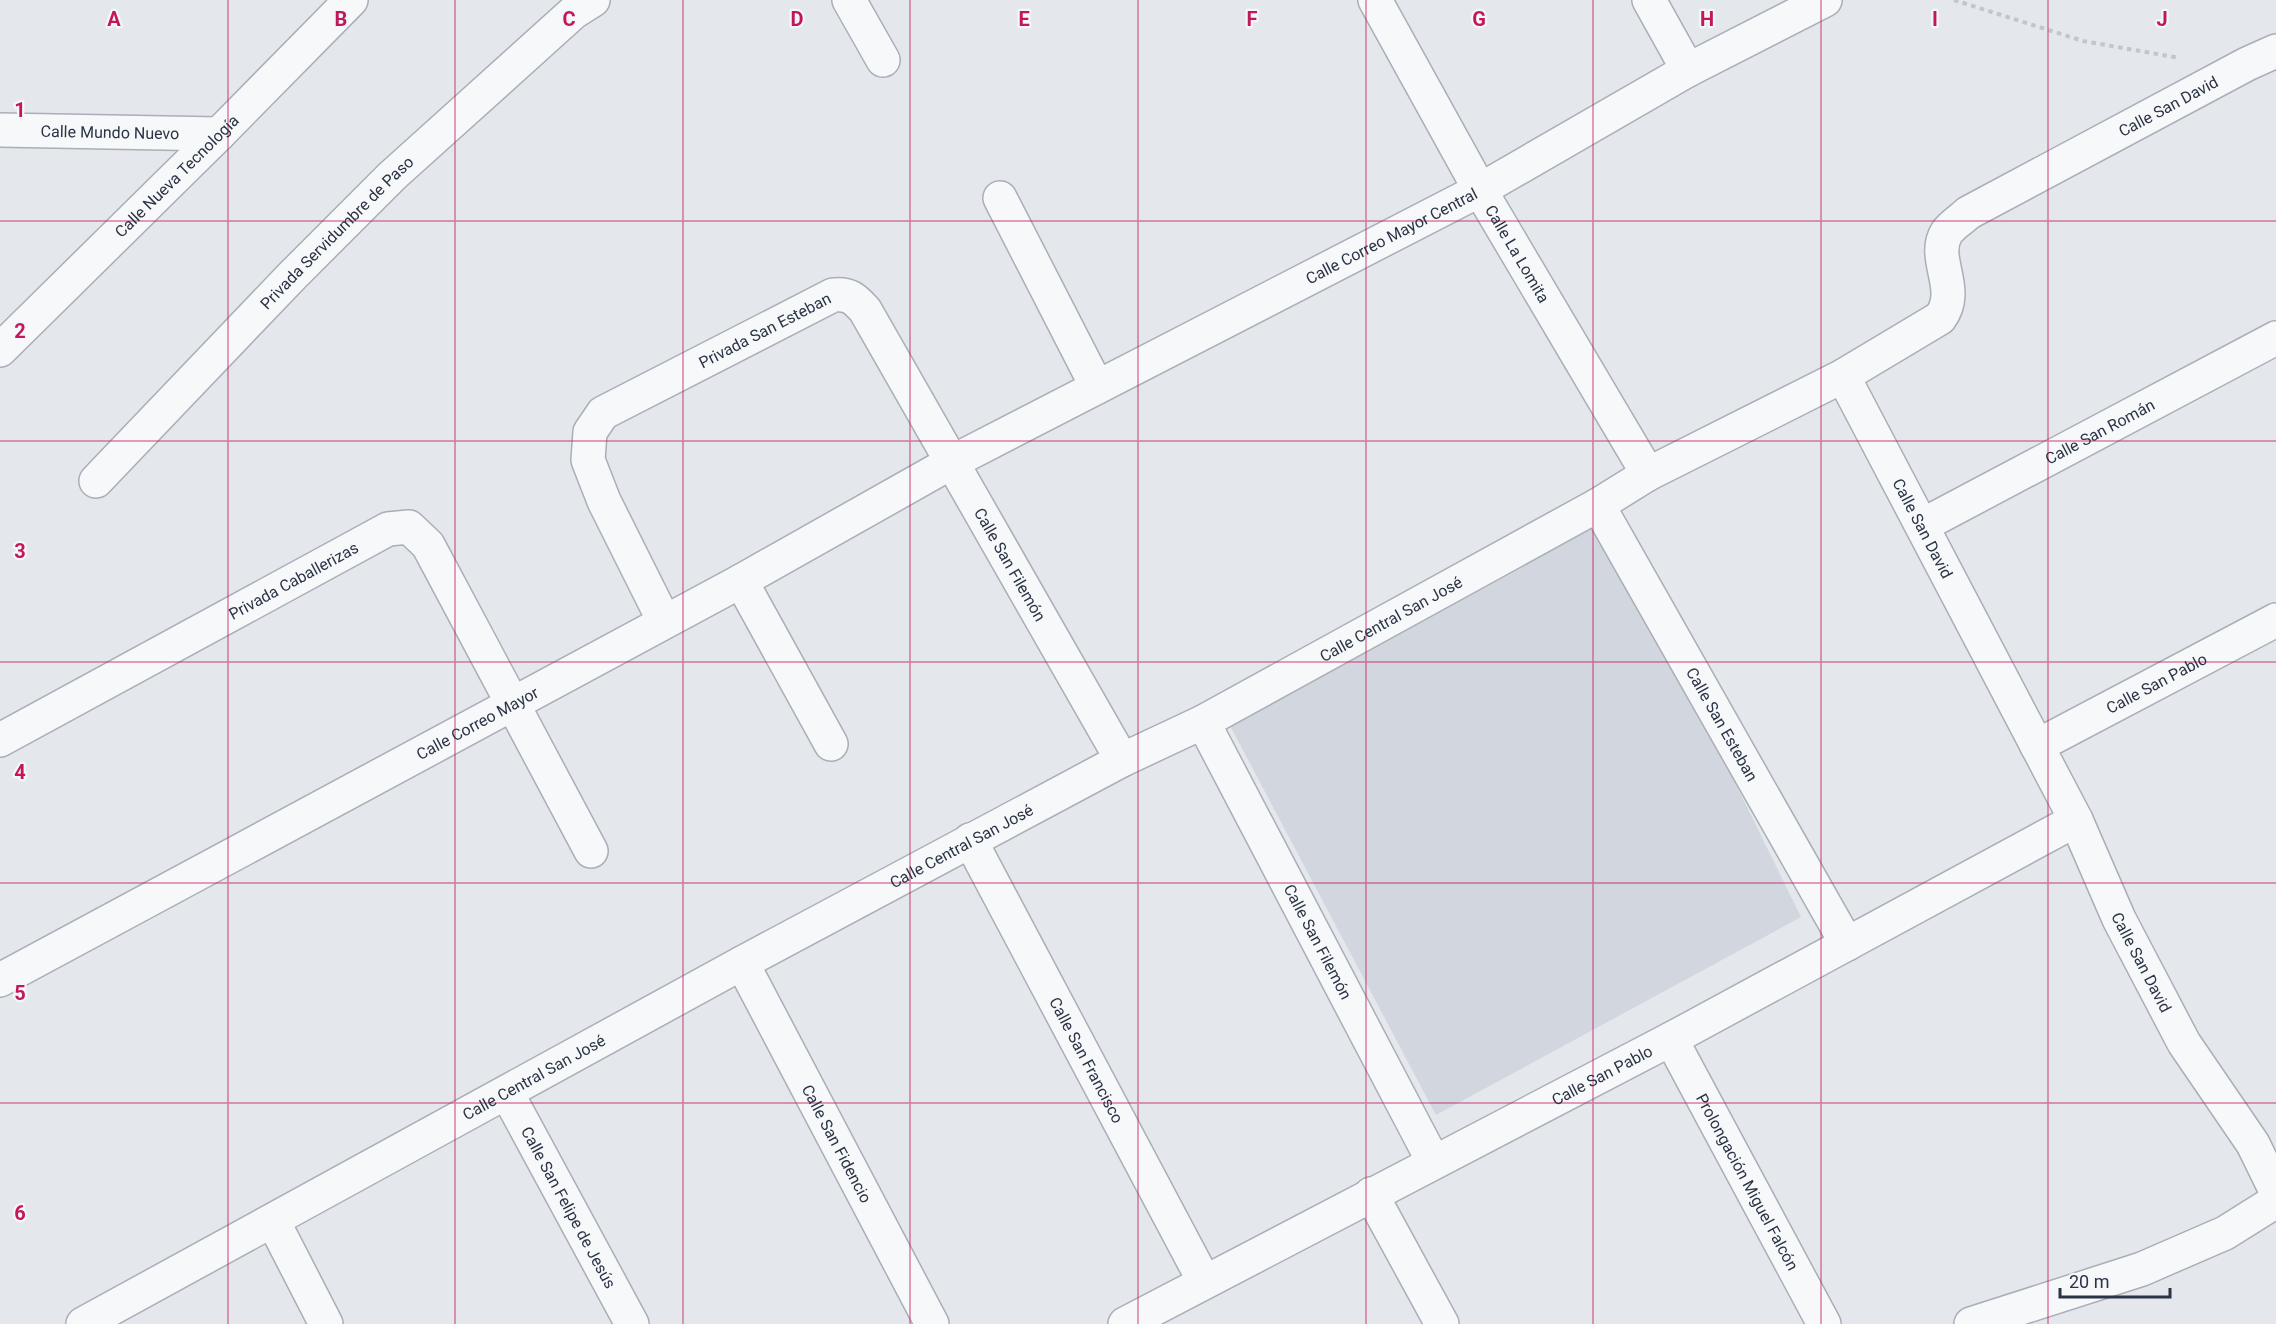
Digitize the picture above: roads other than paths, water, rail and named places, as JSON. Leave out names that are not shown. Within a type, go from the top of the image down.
[{"type":"street","name":"Calle Nueva Tecnología","points":[[0,350],[351,0]]},
{"type":"street","name":"Privada Servidumbre de Paso","points":[[96,481],[292,276],[392,176],[574,12],[594,0]]},
{"type":"street","points":[[849,0],[883,60]]},
{"type":"street","name":"Calle La Lomita","points":[[1375,0],[1480,190],[1648,474]]},
{"type":"street","points":[[1649,0],[1688,70]]},
{"type":"street","name":"Calle Correo Mayor Central","points":[[952,462],[1480,190],[1688,70],[1825,0]]},
{"type":"street","name":"Calle San David","points":[[2276,51],[2247,64],[1968,213],[1947,233],[1942,251],[1949,296],[1947,309],[1940,318],[1843,376],[2076,820],[2119,919],[2184,1043],[2253,1144],[2276,1191]]},
{"type":"street","name":"Calle Mundo Nuevo","points":[[0,130],[219,134]]},
{"type":"street","points":[[1000,198],[1097,387]]},
{"type":"street","name":"Privada San Esteban","points":[[664,621],[604,501],[588,460],[590,432],[603,413],[833,295],[844,294],[854,298],[866,310],[952,462]]},
{"type":"street","name":"Calle San Román","points":[[1923,525],[2276,338]]},
{"type":"street","name":"Calle Central San José","points":[[83,1324],[970,840],[1122,760],[1203,722],[1598,505],[1648,474],[1843,376]]},
{"type":"street","name":"Calle Correo Mayor","points":[[0,980],[741,581],[952,462]]},
{"type":"street","name":"Calle San Filemón","points":[[952,462],[1122,760]]},
{"type":"street","name":"Calle San Esteban","points":[[1598,505],[1846,944]]},
{"type":"street","name":"Privada Caballerizas","points":[[0,740],[388,529],[409,527],[428,545],[591,851]]},
{"type":"street","points":[[741,581],[831,744]]},
{"type":"street","name":"Calle San Pablo","points":[[2037,746],[2276,620]]},
{"type":"street","name":"Calle San Filemón","points":[[1203,722],[1433,1161]]},
{"type":"street","name":"Calle San Pablo","points":[[1125,1324],[1433,1161],[1671,1039],[2076,820]]},
{"type":"street","name":"Calle San Francisco","points":[[970,840],[1204,1281]]},
{"type":"street","name":"Calle San Fidencio","points":[[742,963],[932,1324]]},
{"type":"street","name":"Prolongación Miguel Falcón","points":[[1671,1039],[1824,1324]]},
{"type":"street","name":"Calle San Felipe de Jesús","points":[[507,1093],[632,1324]]},
{"type":"street","points":[[1371,1194],[1442,1324]]},
{"type":"street","points":[[1971,1324],[2142,1269],[2225,1233],[2276,1201]]},
{"type":"street","points":[[273,1221],[326,1324]]}]
